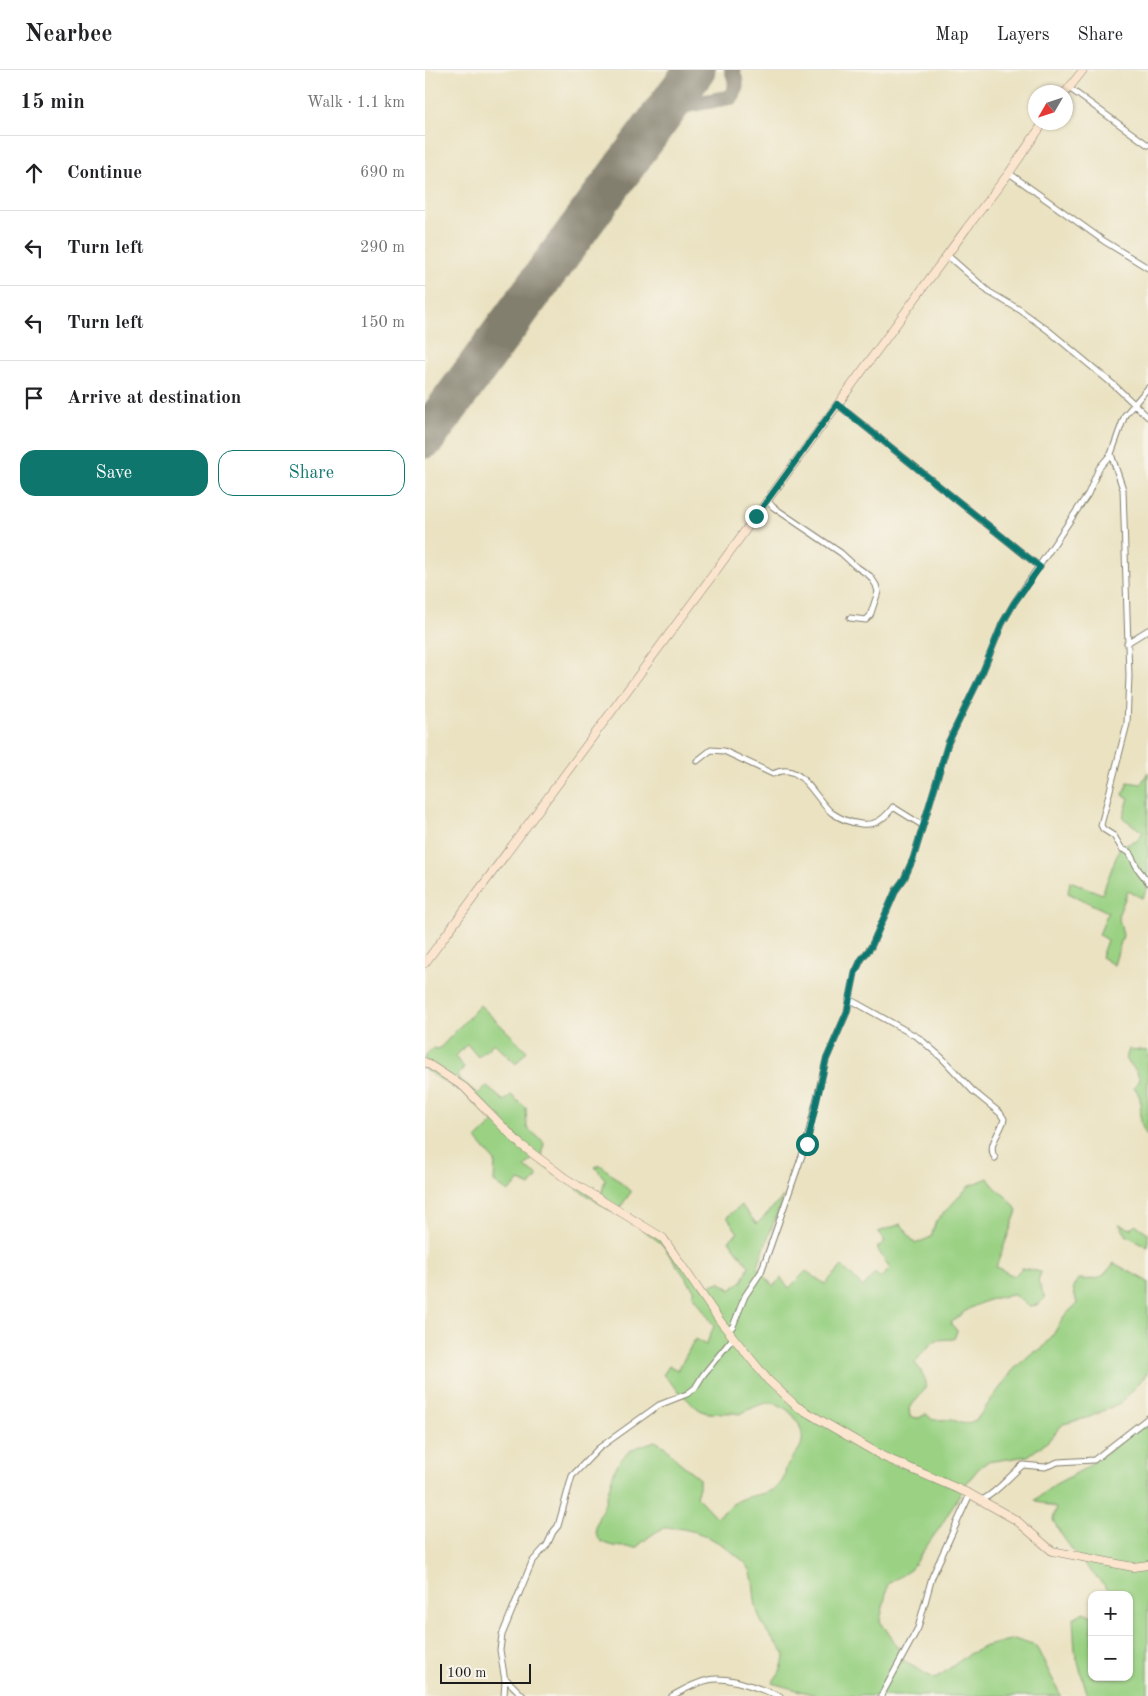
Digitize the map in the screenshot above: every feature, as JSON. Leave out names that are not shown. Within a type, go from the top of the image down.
[{"type":"street","points":[[1072,85],[1083,70]]},
{"type":"street","points":[[1073,95],[1148,145]]},
{"type":"street","points":[[425,963],[1009,173],[1039,130]]},
{"type":"street","points":[[1009,173],[1104,241],[1148,268]]},
{"type":"street","points":[[947,255],[989,292],[1049,331],[1115,386],[1148,417]]},
{"type":"street","points":[[504,1696],[505,1678],[500,1650],[502,1635],[532,1562],[547,1545],[558,1526],[571,1476],[599,1448],[659,1405],[687,1394],[695,1388],[731,1334],[745,1296],[761,1272],[807,1144],[826,1060],[847,1012],[855,973],[861,960],[871,947],[896,890],[904,879],[913,859],[948,743],[983,671],[1002,624],[1014,603],[1040,567],[1063,528],[1088,494],[1099,468],[1111,454],[1122,419],[1148,388]]},
{"type":"street","points":[[837,404],[1040,567]]},
{"type":"street","points":[[1111,454],[1123,489],[1129,676],[1127,724],[1101,825],[1129,852],[1148,882]]},
{"type":"street","points":[[767,500],[773,507],[841,553],[853,565],[870,576],[878,592],[870,616],[866,620],[850,618]]},
{"type":"street","points":[[1127,643],[1148,630]]},
{"type":"street","points":[[697,761],[711,750],[724,751],[763,771],[773,774],[779,771],[788,772],[802,778],[831,812],[851,823],[867,825],[877,822],[887,816],[893,807],[922,826]]},
{"type":"street","points":[[849,999],[919,1038],[973,1091],[1000,1113],[1004,1119],[1002,1129],[993,1141],[991,1149],[995,1158]]},
{"type":"street","points":[[425,1062],[464,1087],[516,1141],[565,1178],[663,1238],[731,1334],[768,1380],[796,1406],[884,1457],[982,1500],[1015,1520],[1056,1553],[1133,1567],[1148,1565]]},
{"type":"street","points":[[982,1500],[997,1490],[1023,1464],[1045,1466],[1058,1462],[1094,1460],[1148,1418]]},
{"type":"street","points":[[881,1696],[918,1628],[933,1577],[970,1494]]},
{"type":"street","points":[[505,1678],[523,1696]]},
{"type":"street","points":[[672,1696],[707,1680],[717,1679],[726,1679],[779,1696]]},
{"type":"green space","points":[[1148,772],[1148,888],[1142,898],[1128,891],[1118,916],[1123,935],[1114,965],[1101,957],[1107,940],[1099,935],[1108,912],[1068,893],[1070,881],[1102,894],[1120,847],[1137,841],[1143,832],[1123,818],[1129,798],[1123,795],[1128,782],[1141,784]]},
{"type":"green space","points":[[480,1005],[527,1051],[516,1064],[494,1043],[478,1057],[467,1044],[455,1057],[464,1067],[457,1077],[478,1094],[486,1086],[504,1101],[511,1095],[526,1108],[527,1128],[544,1142],[542,1159],[597,1195],[602,1193],[605,1179],[595,1167],[601,1165],[631,1192],[619,1209],[664,1237],[704,1288],[719,1282],[731,1290],[743,1280],[749,1266],[729,1240],[738,1233],[727,1217],[741,1205],[757,1224],[783,1197],[757,1268],[773,1286],[781,1278],[789,1288],[806,1271],[825,1284],[842,1266],[863,1287],[875,1273],[880,1278],[890,1269],[877,1248],[885,1241],[878,1232],[901,1224],[915,1244],[931,1237],[936,1221],[969,1186],[988,1178],[1017,1211],[996,1267],[1014,1276],[1022,1268],[1041,1272],[1038,1281],[1045,1298],[1038,1305],[1028,1306],[1014,1295],[996,1298],[972,1307],[951,1323],[957,1331],[954,1339],[936,1340],[922,1353],[915,1363],[926,1382],[924,1391],[909,1408],[910,1417],[919,1418],[926,1414],[933,1420],[948,1420],[965,1424],[977,1419],[1013,1370],[1033,1352],[1041,1350],[1053,1335],[1064,1316],[1077,1304],[1073,1287],[1078,1279],[1099,1278],[1114,1263],[1148,1282],[1148,1372],[1145,1376],[1122,1402],[1090,1417],[1063,1424],[1048,1441],[1028,1456],[987,1462],[978,1469],[966,1484],[942,1524],[910,1570],[888,1584],[880,1621],[894,1641],[905,1662],[935,1679],[969,1654],[986,1646],[1014,1639],[1036,1646],[1061,1696],[818,1696],[772,1683],[781,1670],[785,1654],[760,1620],[750,1569],[740,1558],[706,1536],[677,1528],[661,1529],[637,1547],[609,1545],[599,1539],[596,1533],[596,1525],[614,1471],[624,1456],[634,1449],[655,1441],[664,1446],[678,1461],[699,1478],[696,1496],[716,1517],[737,1501],[775,1489],[783,1479],[788,1464],[801,1445],[802,1435],[793,1415],[781,1406],[768,1403],[740,1414],[704,1412],[689,1401],[663,1375],[669,1366],[678,1370],[695,1339],[706,1345],[714,1326],[692,1293],[695,1291],[662,1244],[629,1219],[610,1211],[533,1158],[525,1167],[538,1176],[530,1186],[520,1181],[508,1192],[494,1182],[495,1161],[476,1139],[494,1122],[465,1094],[425,1070],[425,1056],[433,1048],[439,1049]]},
{"type":"green space","points":[[1129,1049],[1148,1051],[1148,1136],[1142,1127],[1140,1098],[1134,1087],[1140,1080],[1137,1072],[1126,1059]]},
{"type":"green space","points":[[1119,1224],[1130,1229],[1135,1224],[1148,1233],[1148,1247],[1127,1236]]},
{"type":"green space","points":[[1148,1421],[1148,1696],[1090,1696],[1087,1693],[1075,1652],[1073,1618],[1084,1612],[1088,1614],[1088,1681],[1133,1681],[1133,1591],[1110,1591],[1081,1560],[1059,1531],[1053,1520],[1056,1508],[1035,1500],[1054,1485],[1084,1469]]},
{"type":"taxiway","points":[[678,92],[677,81],[680,70]]},
{"type":"taxiway","points":[[663,112],[672,108],[731,97],[736,84],[732,70]]},
{"type":"runway","points":[[425,438],[695,70]]},
{"type":"route","points":[[756,516],[837,404],[1040,567],[1014,603],[1002,624],[983,671],[948,743],[913,859],[904,879],[896,890],[871,947],[861,960],[855,973],[847,1012],[826,1060],[807,1144]]}]
